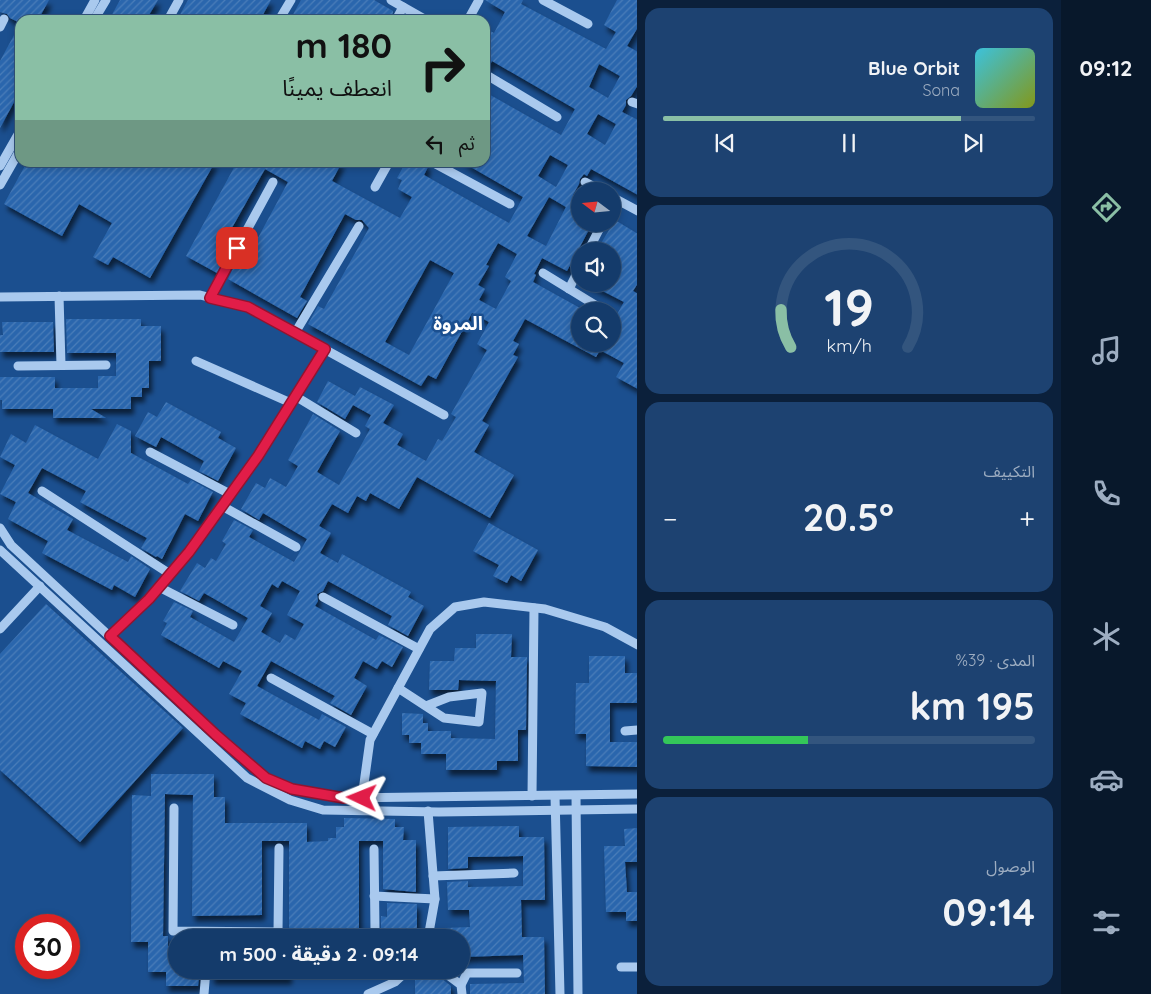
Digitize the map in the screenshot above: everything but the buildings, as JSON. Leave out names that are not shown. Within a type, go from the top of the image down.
[{"type":"street","points":[[87,15],[95,0]]},
{"type":"street","points":[[97,15],[106,0]]},
{"type":"street","points":[[171,15],[179,0]]},
{"type":"street","points":[[283,15],[291,0]]},
{"type":"street","points":[[391,0],[417,15]]},
{"type":"street","points":[[471,15],[479,0]]},
{"type":"street","points":[[543,0],[588,24]]},
{"type":"street","points":[[399,15],[403,7]]},
{"type":"street","points":[[490,77],[557,117]]},
{"type":"street","points":[[0,166],[15,140]]},
{"type":"street","points":[[0,186],[15,159]]},
{"type":"street","points":[[375,187],[386,167]]},
{"type":"street","points":[[441,167],[510,204]]},
{"type":"street","points":[[210,298],[273,182]]},
{"type":"street","points":[[621,204],[637,211]]},
{"type":"street","points":[[295,333],[358,226]]},
{"type":"street","points":[[543,274],[590,302]]},
{"type":"street","points":[[569,289],[571,285]]},
{"type":"street","points":[[59,296],[61,366]]},
{"type":"street","points":[[0,297],[200,296],[248,307],[444,415]]},
{"type":"street","points":[[110,636],[149,599],[189,552],[258,456],[325,349]]},
{"type":"street","points":[[196,361],[293,399],[356,433]]},
{"type":"street","points":[[18,366],[106,366]]},
{"type":"street","points":[[150,452],[230,494]]},
{"type":"street","points":[[42,491],[170,574]]},
{"type":"street","points":[[222,506],[296,548]]},
{"type":"street","points":[[0,528],[11,545],[215,734],[266,778],[292,789],[344,798],[637,794]]},
{"type":"street","points":[[0,550],[247,778],[290,800],[323,810],[576,811],[637,809]]},
{"type":"street","points":[[0,629],[40,586]]},
{"type":"street","points":[[159,587],[233,625]]},
{"type":"street","points":[[323,597],[419,649]]},
{"type":"street","points":[[362,798],[370,740],[430,629],[455,607],[484,602],[545,609],[605,627],[637,644]]},
{"type":"street","points":[[532,796],[534,608]]},
{"type":"street","points":[[270,678],[373,734]]},
{"type":"street","points":[[398,688],[444,718],[479,722],[482,693],[449,697],[426,706]]},
{"type":"street","points":[[625,731],[637,730]]},
{"type":"street","points":[[555,796],[560,994]]},
{"type":"street","points":[[576,796],[578,994]]},
{"type":"street","points":[[173,929],[174,808]]},
{"type":"street","points":[[428,811],[435,899],[430,929]]},
{"type":"street","points":[[278,929],[279,848]]},
{"type":"street","points":[[374,849],[374,929]]},
{"type":"street","points":[[434,876],[514,873]]},
{"type":"street","points":[[374,896],[435,899]]},
{"type":"street","points":[[621,967],[637,967]]},
{"type":"street","points":[[450,979],[461,990],[466,973],[517,973]]},
{"type":"street","points":[[204,994],[205,979]]},
{"type":"street","points":[[368,994],[398,979]]},
{"type":"district","name":"المروة","points":[[458,323]]},
{"type":"route","points":[[237,248],[210,298],[248,307],[325,349],[258,456],[189,552],[149,599],[110,636],[215,734],[266,778],[292,789],[344,798],[362,798]]}]
